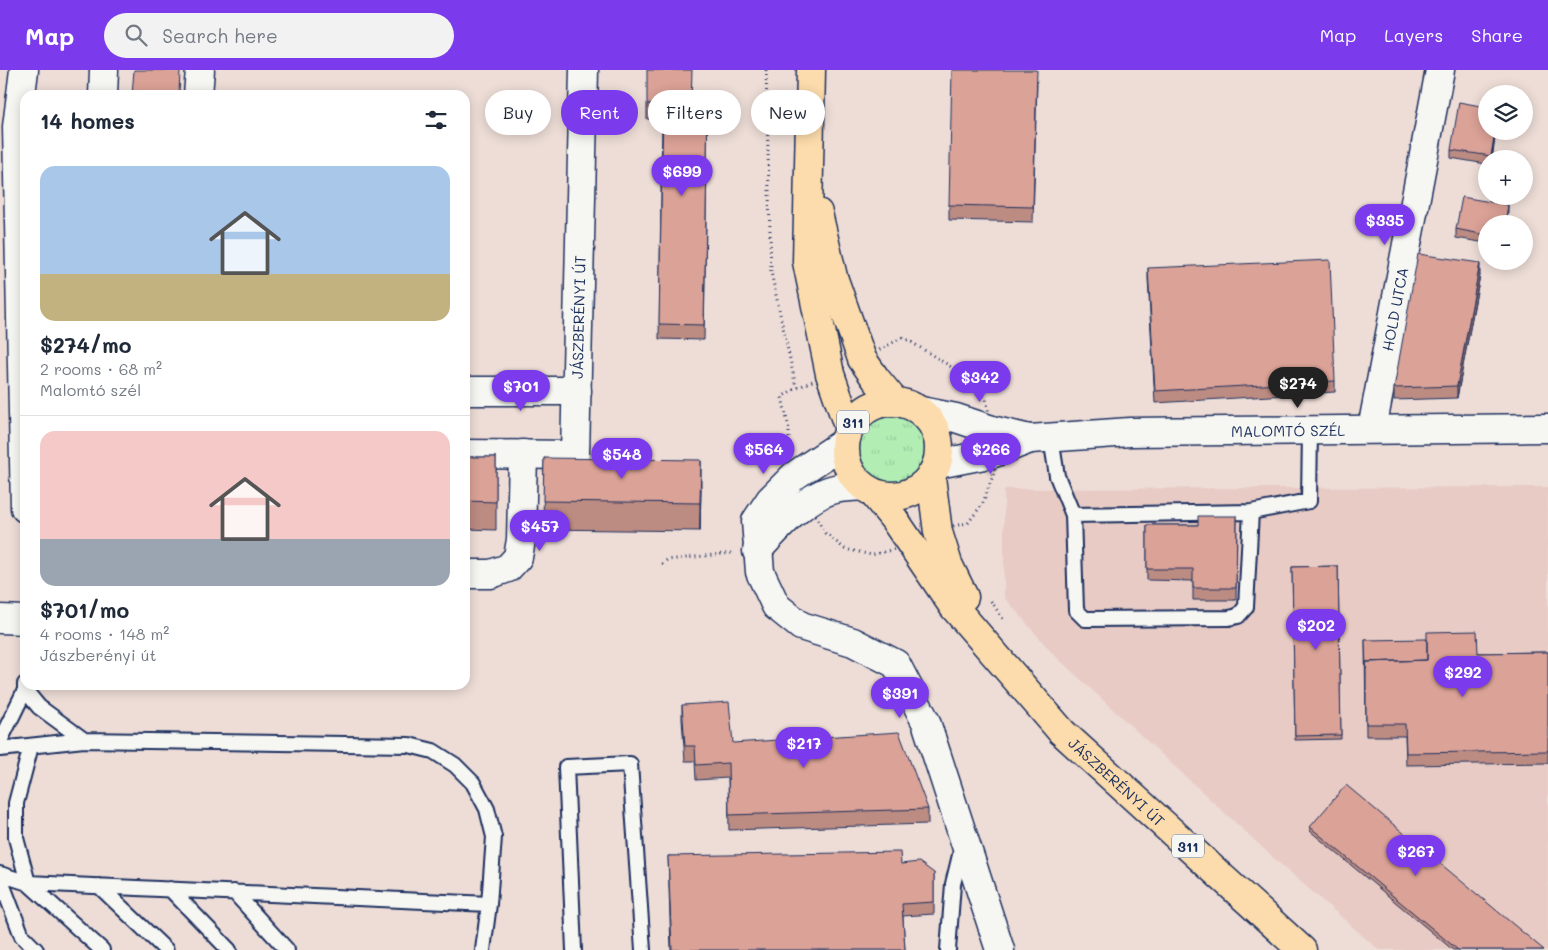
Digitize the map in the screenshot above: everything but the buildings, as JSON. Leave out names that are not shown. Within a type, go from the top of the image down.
[{"type":"main road","name":"311","points":[[810,70],[807,262],[830,374],[847,436]]},
{"type":"main road","name":"311","points":[[809,178],[833,276],[862,359],[894,402]]},
{"type":"main road","name":"311","points":[[868,489],[854,478],[848,467],[845,455],[847,436],[855,420],[868,408],[884,402],[894,402]]},
{"type":"main road","points":[[894,402],[909,405],[921,412]]},
{"type":"main road","name":"311","points":[[921,412],[932,423],[938,437],[940,448],[934,470]]},
{"type":"main road","points":[[868,489],[890,497],[908,494],[923,485],[934,470]]},
{"type":"main road","name":"JÁSZBERÉNYI ÚT","points":[[934,470],[938,532],[948,564],[972,611],[1024,690]]},
{"type":"main road","name":"JÁSZBERÉNYI ÚT","points":[[868,489],[894,519],[953,606],[1062,732],[1302,950]]},
{"type":"street","points":[[23,90],[24,70]]},
{"type":"street","points":[[103,90],[104,70]]},
{"type":"street","points":[[198,90],[200,70]]},
{"type":"street","name":"JÁSZBERÉNYI ÚT","points":[[470,454],[575,454],[584,70]]},
{"type":"street","name":"HOLD UTCA","points":[[1372,429],[1440,70]]},
{"type":"street","points":[[470,391],[577,392]]},
{"type":"street","name":"MALOMTÓ SZÉL","points":[[921,412],[956,418],[992,430],[1040,439]]},
{"type":"street","name":"MALOMTÓ SZÉL","points":[[934,470],[1040,439],[1130,432],[1548,428]]},
{"type":"street","points":[[847,436],[794,476],[770,500],[756,521],[760,572],[776,606],[801,626],[853,642],[896,664],[926,722],[1000,950]]},
{"type":"street","points":[[470,574],[490,574],[508,568],[518,557],[521,540],[523,454]]},
{"type":"street","points":[[757,551],[783,523],[808,502],[834,489],[868,489]]},
{"type":"street","points":[[0,619],[20,620]]},
{"type":"lane","points":[[1073,515],[1251,512],[1309,501],[1310,430]]},
{"type":"lane","points":[[1040,439],[1073,515],[1076,610],[1085,619],[1229,618],[1238,616],[1246,607],[1251,512]]},
{"type":"lane","points":[[0,740],[24,690]]},
{"type":"lane","points":[[27,690],[40,706],[84,740]]},
{"type":"lane","points":[[0,749],[84,740],[410,745],[434,751],[454,765],[473,784],[487,809],[494,838],[484,950]]},
{"type":"lane","points":[[31,746],[16,803],[16,838],[28,883],[102,950]]},
{"type":"lane","points":[[574,950],[566,766],[630,764],[643,950]]},
{"type":"lane","points":[[948,950],[953,884],[964,838]]},
{"type":"lane","points":[[0,876],[28,883],[489,904]]},
{"type":"lane","points":[[0,876],[22,936],[36,950]]},
{"type":"lane","points":[[99,886],[166,950]]},
{"type":"lane","points":[[170,889],[229,950]]},
{"type":"lane","points":[[234,892],[287,950]]},
{"type":"path","points":[[766,70],[771,272],[796,387]]},
{"type":"path","points":[[876,352],[903,337],[958,371],[986,399],[989,412]]},
{"type":"path","points":[[789,466],[789,429],[782,397],[796,387],[815,380]]},
{"type":"path","points":[[948,527],[968,523],[983,503],[996,470]]},
{"type":"path","points":[[814,515],[825,533],[845,549],[872,555],[895,549]]},
{"type":"path","points":[[662,564],[667,560],[757,551]]},
{"type":"shaded area","points":[[1548,487],[1548,950],[1379,950],[1278,862],[1053,654],[1004,597],[1004,489]]},
{"type":"green space","points":[[884,415],[898,415],[910,420],[920,430],[925,442],[925,456],[920,468],[910,478],[898,483],[884,483],[872,478],[862,468],[857,456],[857,442],[862,430],[872,420]]}]
